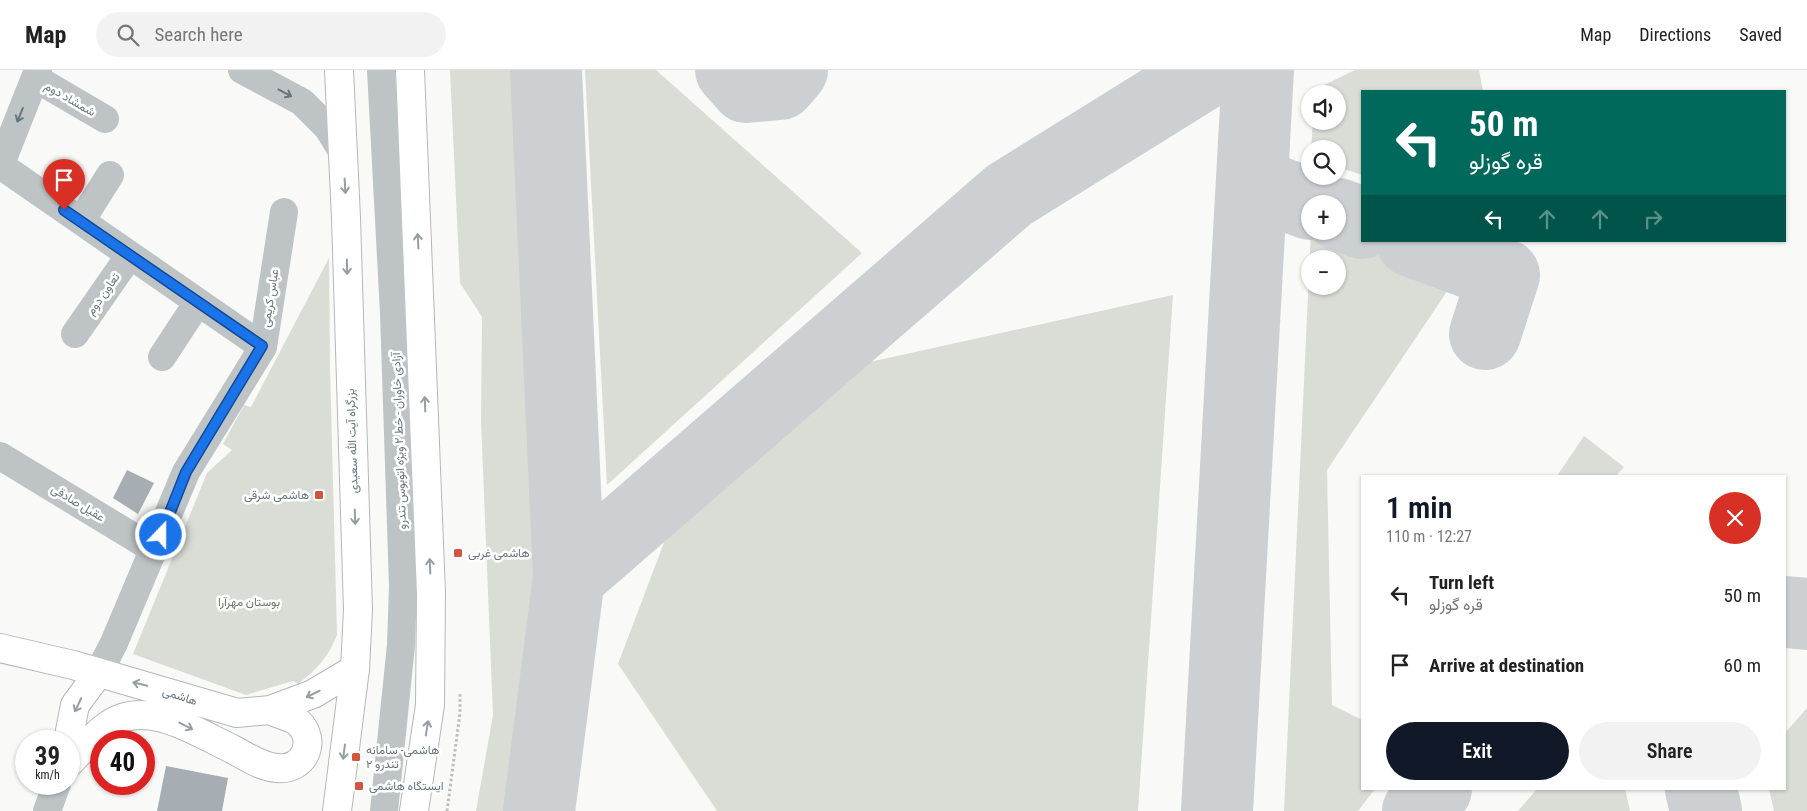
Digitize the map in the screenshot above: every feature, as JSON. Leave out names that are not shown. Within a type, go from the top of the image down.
[{"type":"main road","name":"بزرگراه آیت الله سعیدی","points":[[336,811],[355,669],[358,589],[339,70]]},
{"type":"main road","points":[[410,70],[431,593],[430,705],[414,811]]},
{"type":"main road","name":"هاشمی","points":[[0,648],[73,665],[98,674],[238,713],[270,710],[314,694],[355,669]]},
{"type":"main road","points":[[70,730],[76,705],[98,674]]},
{"type":"main road","points":[[80,752],[106,726],[116,720],[150,715],[172,719],[259,763],[278,768],[296,765],[307,752],[308,737],[298,722],[270,710]]},
{"type":"street","points":[[242,70],[302,102],[328,128],[343,153]]},
{"type":"street","name":"آزادی خاوران - خط ۲ ویژه اتوبوس تندرو","points":[[368,70],[384,366],[390,650],[373,811]]},
{"type":"street","name":"آزادی خاوران - خط ۲ ویژه اتوبوس تندرو","points":[[380,70],[394,313],[403,586],[401,646],[384,811]]},
{"type":"street","points":[[36,74],[0,165],[262,346]]},
{"type":"street","name":"شمشاد دوم","points":[[36,74],[105,120]]},
{"type":"street","points":[[80,221],[110,175]]},
{"type":"street","name":"عباس کریمی","points":[[98,674],[114,643],[155,550],[186,472],[262,346],[284,212]]},
{"type":"street","name":"تعاون دوم","points":[[75,334],[130,255]]},
{"type":"street","points":[[162,357],[198,302]]},
{"type":"street","name":"عقیل صادقی","points":[[0,456],[155,550]]},
{"type":"street","points":[[46,811],[53,795]]},
{"type":"green space","points":[[450,70],[519,70],[542,508],[539,686],[522,811],[476,811],[493,715],[481,421],[482,317],[460,283]]},
{"type":"green space","points":[[585,70],[656,70],[862,253],[607,485]]},
{"type":"green space","points":[[1355,70],[1479,70],[1483,90],[1361,90],[1361,175],[1346,170],[1346,140],[1312,140],[1312,130],[1346,130],[1346,85],[1324,85]]},
{"type":"green space","points":[[1346,238],[1450,287],[1327,470],[1332,705],[1361,720],[1361,790],[1374,790],[1358,811],[1284,811],[1308,295],[1346,295],[1346,250],[1310,250],[1311,240],[1346,240]]},
{"type":"green space","name":"بوستان مهرآرا","points":[[329,258],[337,635],[321,663],[298,684],[293,681],[246,695],[133,654],[207,473],[232,450],[223,444],[244,405],[251,407]]},
{"type":"green space","points":[[1173,295],[1138,811],[717,811],[618,664],[668,532],[856,365]]},
{"type":"green space","points":[[1584,436],[1624,467],[1617,475],[1558,475]]},
{"type":"green space","points":[[1807,708],[1807,811],[1774,811],[1769,790],[1786,790],[1786,732]]},
{"type":"green space","points":[[1536,790],[1625,790],[1630,811],[1518,811]]},
{"type":"building","points":[[127,470],[154,483],[138,514],[113,498]]},
{"type":"building","points":[[166,766],[228,778],[222,811],[157,811]]},
{"type":"taxiway","points":[[546,70],[569,577]]},
{"type":"taxiway","points":[[731,70],[746,87],[780,84],[792,70]]},
{"type":"taxiway","points":[[539,811],[569,577],[1009,195],[1210,70]]},
{"type":"taxiway","points":[[1217,811],[1258,70]]},
{"type":"taxiway","points":[[1252,183],[1301,201]]},
{"type":"taxiway","points":[[1346,217],[1361,223]]},
{"type":"taxiway","points":[[1415,242],[1504,275],[1485,334]]},
{"type":"taxiway","points":[[1786,612],[1807,614]]},
{"type":"taxiway","points":[[1418,811],[1435,790]]},
{"type":"taxiway","points":[[1701,790],[1706,811]]},
{"type":"place","name":"هاشمی شرقی","points":[[319,495]]},
{"type":"place","name":"هاشمی غربی","points":[[458,553]]},
{"type":"place","name":"هاشمی- سامانه ۲ تندرو","points":[[356,757]]},
{"type":"place","name":"ایستگاه هاشمی","points":[[359,786]]},
{"type":"route","points":[[64,210],[262,346],[186,472],[161,535]]}]
